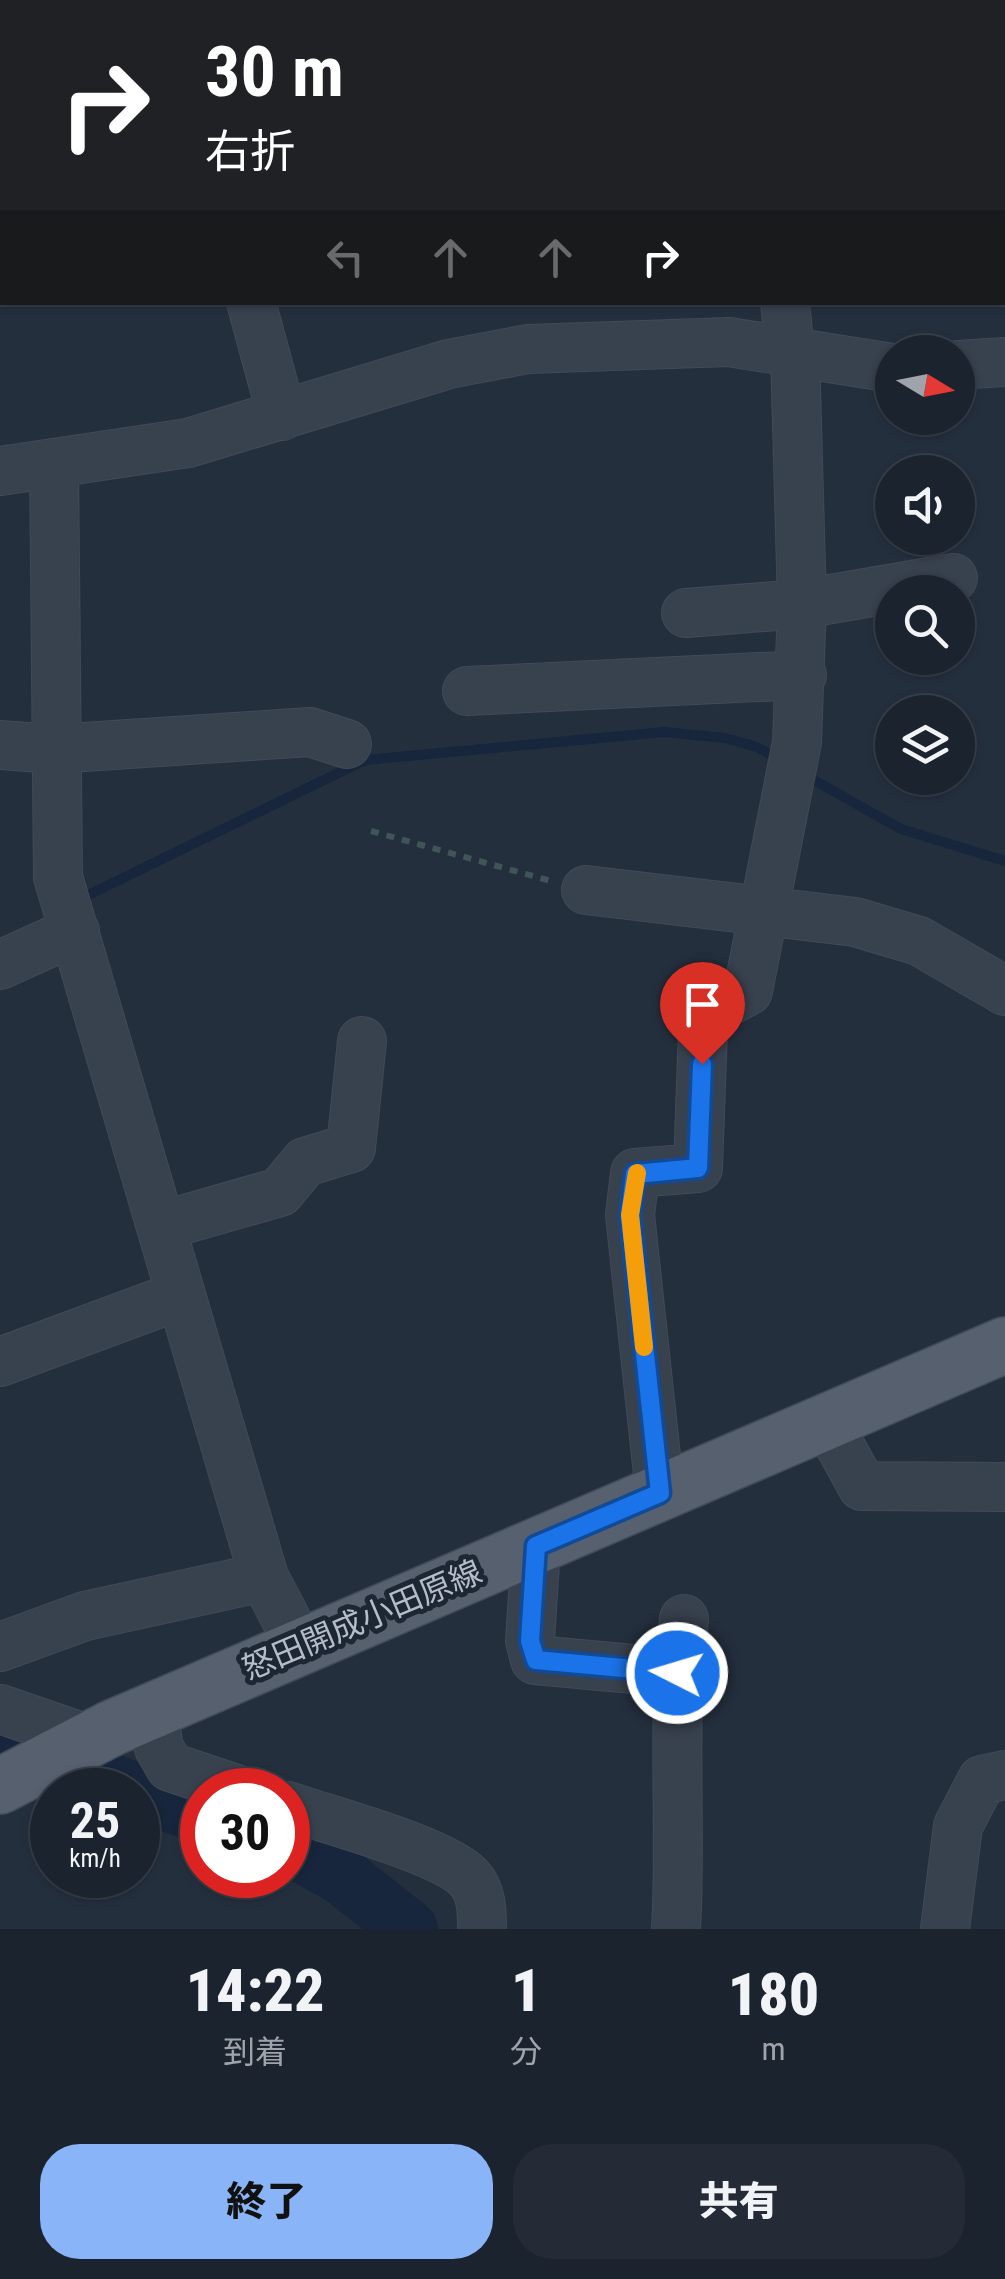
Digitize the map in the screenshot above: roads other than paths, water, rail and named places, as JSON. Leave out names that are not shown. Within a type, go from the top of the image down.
[{"type":"main road","name":"怒田開成小田原線","points":[[11,1781],[153,1710],[1005,1345]]},
{"type":"street","points":[[251,305],[282,416]]},
{"type":"street","points":[[660,1493],[630,1215],[635,1174],[698,1168],[703,1028],[712,1010],[748,991],[797,742],[802,604],[792,352],[785,305]]},
{"type":"street","points":[[0,471],[188,443],[449,364],[528,349],[730,342],[875,365]]},
{"type":"street","points":[[975,364],[1005,362]]},
{"type":"street","points":[[54,463],[58,878],[264,1577],[300,1646]]},
{"type":"street","points":[[686,613],[802,604],[875,591]]},
{"type":"street","points":[[466,691],[802,675]]},
{"type":"street","points":[[0,746],[54,749],[310,732],[347,744]]},
{"type":"street","points":[[586,890],[856,922],[918,941],[1005,990]]},
{"type":"street","points":[[0,965],[75,931]]},
{"type":"street","points":[[160,1226],[280,1192],[305,1162],[351,1148],[362,1041]]},
{"type":"street","points":[[0,1362],[181,1295]]},
{"type":"street","points":[[827,1422],[862,1486],[1005,1487]]},
{"type":"street","points":[[536,1546],[530,1641],[536,1660],[677,1673]]},
{"type":"street","points":[[0,1647],[85,1616],[264,1577]]},
{"type":"street","points":[[676,1929],[677,1673],[684,1619]]},
{"type":"street","points":[[0,1709],[85,1743]]},
{"type":"street","points":[[153,1710],[160,1748],[170,1767],[180,1770]]},
{"type":"street","points":[[945,1929],[958,1826],[982,1780],[1005,1775]]},
{"type":"street","points":[[310,1813],[438,1857],[469,1878],[482,1902],[482,1929]]},
{"type":"waterway","points":[[78,900],[365,760],[664,732],[725,738],[757,747],[782,761]]},
{"type":"waterway","points":[[805,775],[901,829],[1005,861]]},
{"type":"waterway","points":[[0,1743],[70,1768]]},
{"type":"waterway","points":[[160,1800],[180,1807]]},
{"type":"waterway","points":[[310,1858],[342,1876],[409,1929]]}]
